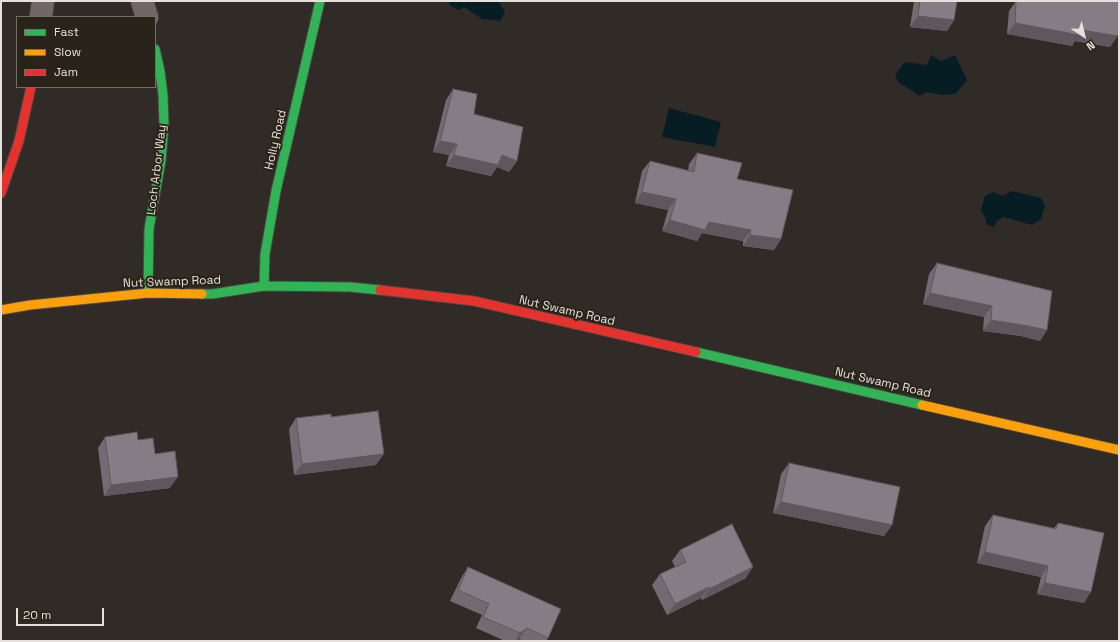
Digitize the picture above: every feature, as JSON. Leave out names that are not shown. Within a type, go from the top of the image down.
[{"type":"main road","name":"Holly Road","points":[[264,286],[265,254],[276,191],[320,1]]},
{"type":"main road","name":"Loch Arbor Way","points":[[148,293],[149,229],[160,162],[164,125],[163,95],[156,53]]},
{"type":"main road","points":[[1,193],[19,141],[31,88]]},
{"type":"main road","name":"Nut Swamp Road","points":[[1,310],[30,305],[148,293],[212,294],[264,286],[350,287],[405,292],[474,301],[1118,446]]},
{"type":"street","points":[[41,16],[43,1]]},
{"type":"street","points":[[142,1],[147,16]]},
{"type":"water","points":[[450,1],[498,1],[505,12],[500,21],[482,19],[464,7],[459,10],[449,5]]},
{"type":"water","points":[[931,55],[941,61],[955,55],[967,80],[955,94],[942,95],[927,92],[919,96],[899,83],[895,75],[905,62],[927,65]]},
{"type":"water","points":[[669,108],[721,122],[715,147],[662,137]]},
{"type":"water","points":[[1012,191],[1041,198],[1045,205],[1041,219],[1032,225],[1004,217],[997,221],[994,227],[986,224],[986,219],[981,211],[985,196],[993,192],[1003,196]]},
{"type":"building","points":[[920,1],[957,1],[954,20],[918,16]]},
{"type":"building","points":[[1016,1],[1119,2],[1118,36],[1081,30],[1079,35],[1015,23]]},
{"type":"building","points":[[453,89],[477,94],[474,114],[523,127],[517,161],[502,155],[498,165],[454,155],[457,144],[440,141]]},
{"type":"building","points":[[697,153],[742,163],[737,179],[793,190],[781,239],[750,235],[751,230],[709,222],[705,230],[670,220],[676,199],[642,192],[650,161],[694,172]]},
{"type":"building","points":[[937,263],[1052,291],[1047,330],[991,320],[992,306],[930,293]]},
{"type":"building","points":[[378,411],[384,454],[302,464],[296,418],[331,414],[331,417]]},
{"type":"building","points":[[137,432],[138,440],[153,438],[155,454],[175,451],[178,477],[111,485],[105,437]]},
{"type":"building","points":[[789,463],[900,487],[892,525],[781,502]]},
{"type":"building","points":[[993,515],[1056,529],[1058,523],[1104,533],[1091,592],[1045,583],[1048,566],[985,552]]},
{"type":"building","points":[[732,524],[753,567],[675,604],[660,574],[686,562],[680,550]]},
{"type":"building","points":[[468,567],[561,609],[548,638],[527,628],[520,633],[483,617],[489,604],[458,590]]},
{"type":"traffic: fast","points":[[264,286],[265,254],[276,191],[320,1]]},
{"type":"traffic: fast","points":[[148,293],[149,229],[161,161],[164,125],[163,95],[156,53]]},
{"type":"traffic: fast","points":[[202,294],[212,294],[264,286],[350,287],[380,290]]},
{"type":"traffic: fast","points":[[696,352],[922,405]]},
{"type":"traffic: slow","points":[[1,310],[30,305],[148,293],[202,294]]},
{"type":"traffic: slow","points":[[922,405],[1119,450]]},
{"type":"traffic: jam","points":[[1,193],[19,141],[31,88]]},
{"type":"traffic: jam","points":[[380,290],[474,301],[696,352]]}]
